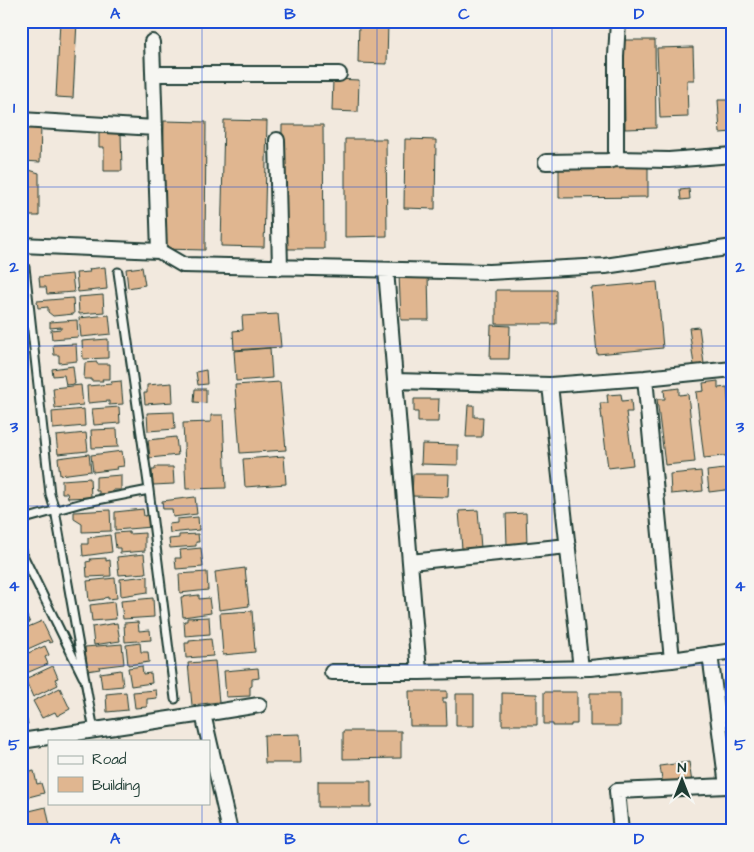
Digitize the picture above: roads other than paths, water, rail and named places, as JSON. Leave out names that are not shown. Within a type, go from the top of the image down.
[{"type":"street","points":[[616,159],[618,21]]},
{"type":"street","points":[[152,42],[159,251]]},
{"type":"street","points":[[154,74],[338,74]]},
{"type":"street","points":[[21,120],[155,128]]},
{"type":"street","points":[[277,140],[280,268]]},
{"type":"street","points":[[546,162],[608,161],[616,159],[669,160],[733,155]]},
{"type":"street","points":[[21,246],[159,251],[183,266],[489,272],[605,266],[733,248]]},
{"type":"street","points":[[386,270],[419,672]]},
{"type":"street","points":[[395,381],[550,385],[733,369]]},
{"type":"street","points":[[645,378],[672,660]]},
{"type":"street","points":[[550,385],[581,669]]},
{"type":"street","points":[[410,562],[568,546]]},
{"type":"street","points":[[332,672],[581,669],[672,660],[733,651]]},
{"type":"street","points":[[621,831],[617,790],[727,786],[710,654]]},
{"type":"street","points":[[21,741],[260,705]]},
{"type":"street","points":[[203,714],[209,740]]},
{"type":"street","points":[[210,744],[230,831]]},
{"type":"lane","points":[[25,267],[50,494],[55,510],[94,731]]},
{"type":"lane","points":[[118,272],[149,490],[175,699]]},
{"type":"lane","points":[[21,520],[55,510],[149,490]]},
{"type":"lane","points":[[21,552],[87,686]]}]
